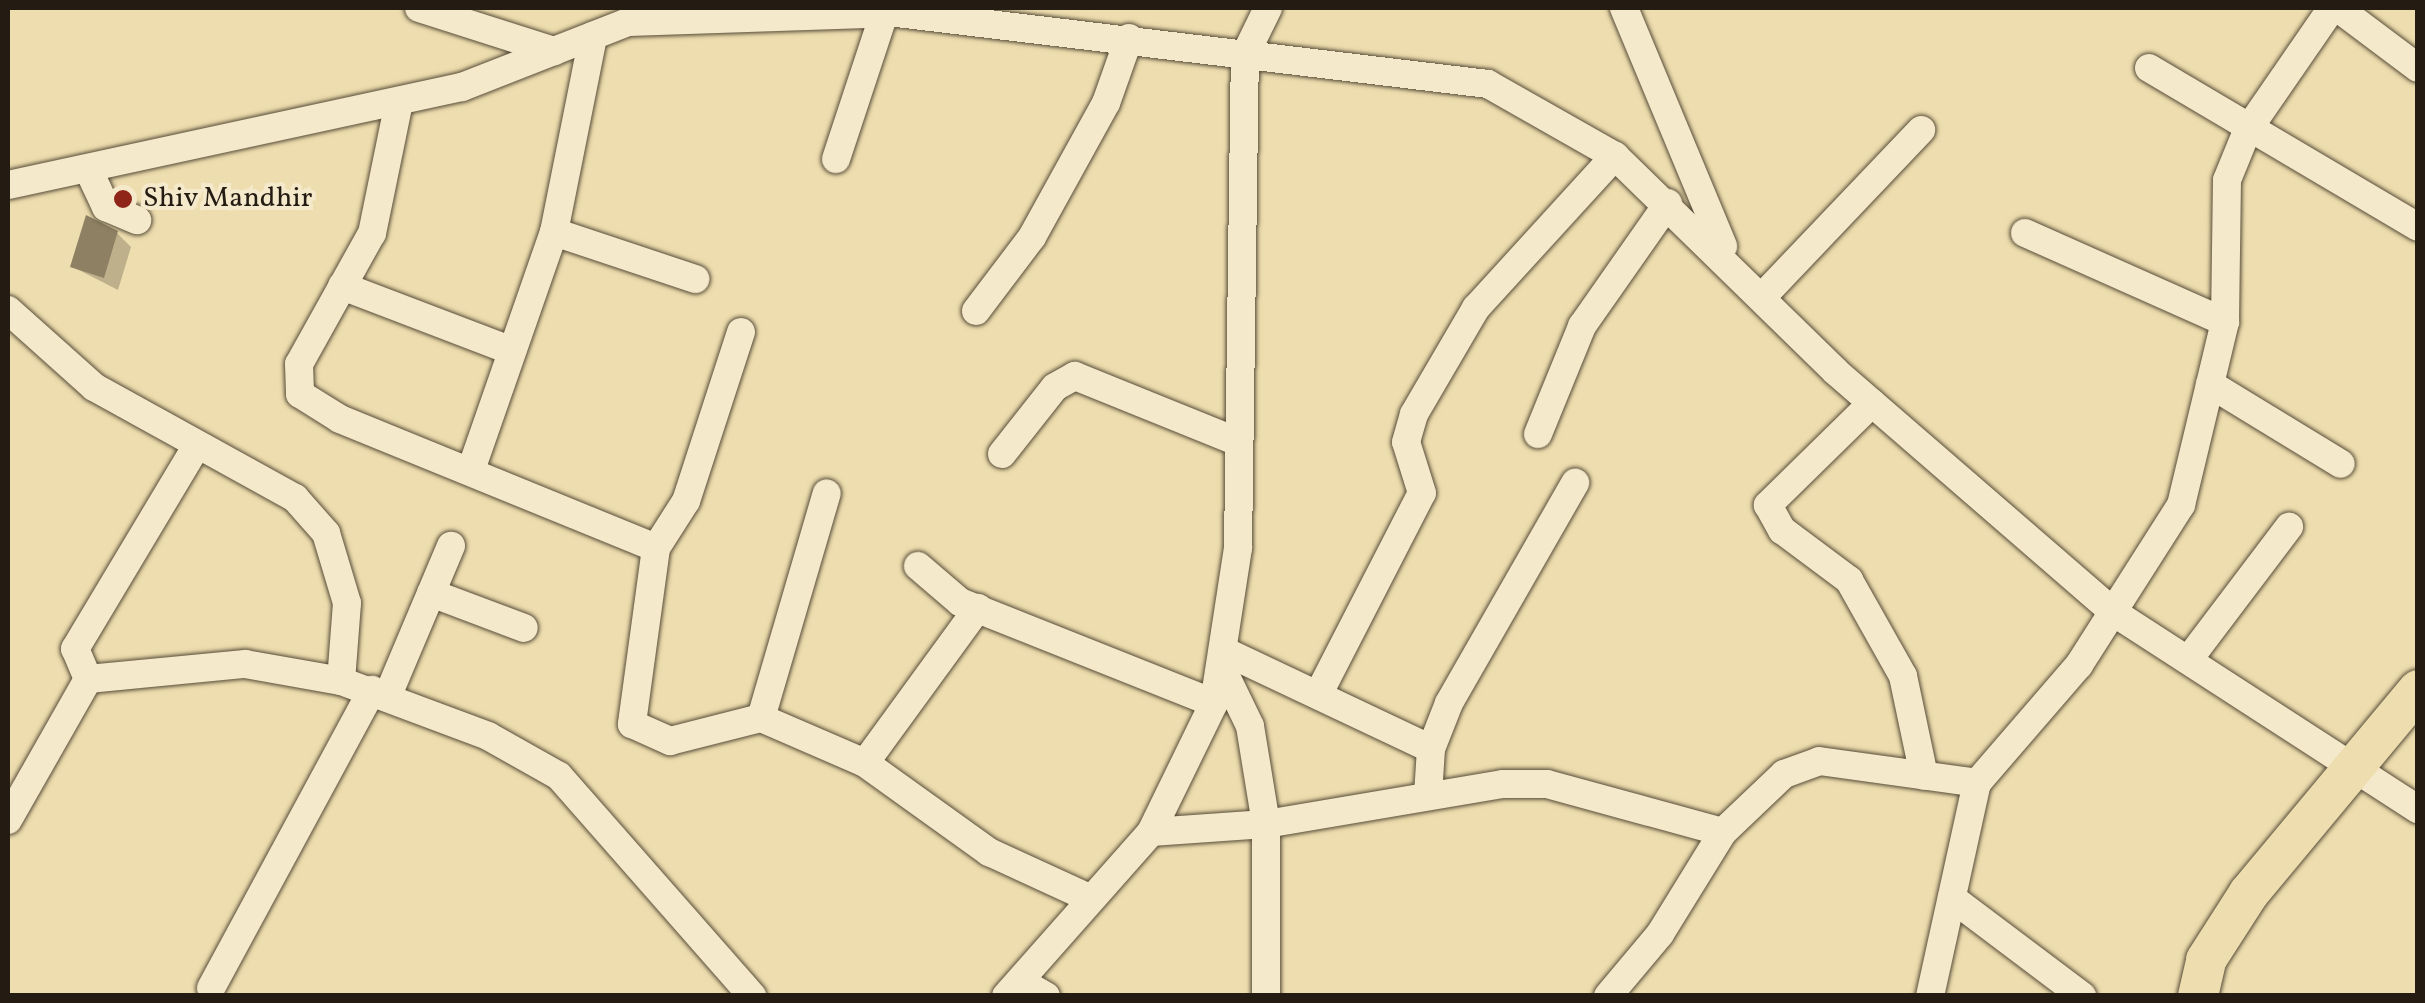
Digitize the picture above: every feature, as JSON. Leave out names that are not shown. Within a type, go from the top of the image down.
[{"type":"highway","points":[[2198,996],[2206,960],[2248,894],[2418,690]]},
{"type":"street","points":[[419,8],[554,51]]},
{"type":"street","points":[[1046,996],[1013,988],[1151,832],[1214,703],[1223,659],[1238,442],[1247,51],[1268,8]]},
{"type":"street","points":[[1624,8],[1726,255]]},
{"type":"street","points":[[1930,996],[1977,784],[2113,612],[2181,505],[2225,322],[2227,180],[2247,131],[2335,8],[2418,68]]},
{"type":"street","points":[[8,185],[90,173],[399,102],[628,22],[680,14],[884,14],[1247,51],[1488,84],[1615,156],[1726,255],[1872,402],[2113,612],[2357,762],[2418,810]]},
{"type":"street","points":[[836,160],[884,14]]},
{"type":"street","points":[[470,470],[554,232],[593,36]]},
{"type":"street","points":[[976,311],[1042,220],[1106,103],[1129,38]]},
{"type":"street","points":[[2150,68],[2247,131],[2418,226]]},
{"type":"street","points":[[399,102],[372,232],[299,364],[300,394],[656,548]]},
{"type":"street","points":[[1764,295],[1921,130]]},
{"type":"street","points":[[1318,695],[1422,493],[1406,442],[1414,414],[1476,308],[1615,156]]},
{"type":"street","points":[[90,173],[106,207],[137,220]]},
{"type":"street","points":[[1538,434],[1582,326],[1668,203]]},
{"type":"street","points":[[554,232],[695,279]]},
{"type":"street","points":[[2025,233],[2225,322]]},
{"type":"street","points":[[342,286],[512,351]]},
{"type":"street","points":[[8,310],[94,387],[196,447],[295,498],[326,533],[347,602],[341,682]]},
{"type":"street","points":[[741,332],[686,501],[656,548],[632,724],[670,741],[761,718],[864,762],[989,852],[1089,898]]},
{"type":"street","points":[[1002,454],[1055,387],[1075,376],[1238,442]]},
{"type":"street","points":[[2210,384],[2341,464]]},
{"type":"street","points":[[1872,402],[1768,505],[1782,530],[1848,580],[1902,676],[1924,776]]},
{"type":"street","points":[[88,678],[75,649],[196,447]]},
{"type":"street","points":[[1428,795],[1431,748],[1575,483]]},
{"type":"street","points":[[761,718],[827,493]]},
{"type":"street","points":[[2189,659],[2289,527]]},
{"type":"street","points":[[211,988],[380,693],[451,546]]},
{"type":"street","points":[[918,566],[978,608],[1214,703]]},
{"type":"street","points":[[431,593],[524,628]]},
{"type":"street","points":[[864,762],[978,608]]},
{"type":"street","points":[[1223,659],[1318,695],[1431,748]]},
{"type":"street","points":[[1223,659],[1250,726],[1266,824],[1266,996]]},
{"type":"street","points":[[88,678],[245,664],[341,682],[380,693],[559,776],[752,996]]},
{"type":"street","points":[[8,820],[88,678]]},
{"type":"street","points":[[1608,996],[1660,934],[1723,832],[1784,774],[1819,761],[1977,784]]},
{"type":"street","points":[[1151,832],[1266,824],[1428,795],[1547,784],[1723,832]]},
{"type":"street","points":[[1952,898],[2082,996]]},
{"type":"building","points":[[86,215],[118,231],[104,278],[70,267]]},
{"type":"place","name":"Shiv Mandhir","points":[[123,199]]}]
